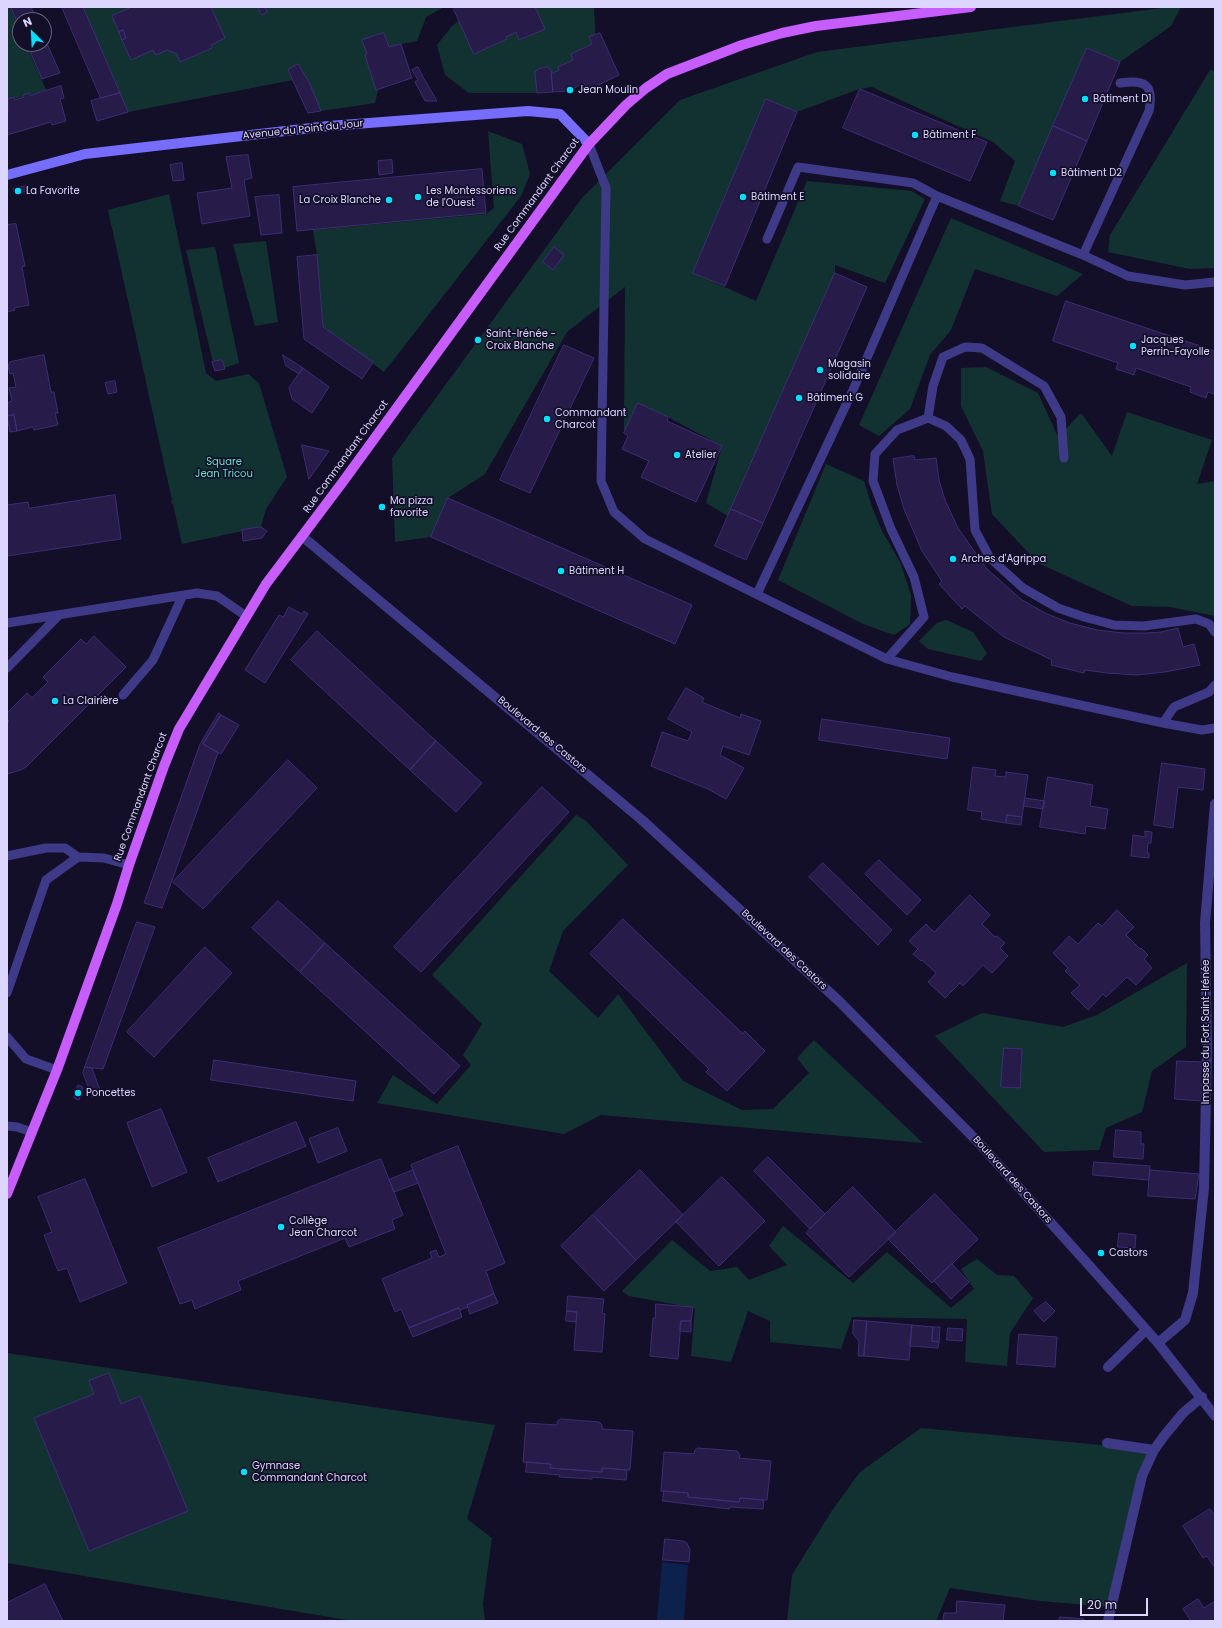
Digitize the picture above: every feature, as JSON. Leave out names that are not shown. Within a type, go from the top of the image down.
[{"type":"main road","name":"Rue Commandant Charcot","points":[[7,1194],[57,1070],[117,904],[128,865],[164,766],[179,730],[266,584],[303,537],[589,144],[626,105],[666,74],[728,50],[782,33],[809,28],[972,7]]},
{"type":"main road","name":"Avenue du Point du Jour","points":[[7,175],[85,154],[328,126],[505,112],[528,111],[560,114],[589,144]]},
{"type":"street","name":"Boulevard des Castors","points":[[303,537],[642,820],[840,1002],[979,1143],[1158,1343],[1202,1397],[1215,1416]]},
{"type":"street","name":"Impasse du Fort Saint-Irénée","points":[[1158,1343],[1185,1320],[1194,1286],[1204,1188],[1207,1048],[1205,923],[1215,804]]},
{"type":"street","points":[[1108,1367],[1146,1330]]},
{"type":"street","points":[[1108,1621],[1142,1476],[1154,1450],[1183,1413],[1202,1397]]},
{"type":"street","points":[[1107,1443],[1154,1450]]},
{"type":"lane","points":[[1084,256],[1149,111],[1152,98],[1148,86],[1141,82],[1132,81],[1120,83]]},
{"type":"lane","points":[[589,144],[606,188],[601,482],[614,512],[645,539],[887,659],[952,677],[1163,723],[1202,730],[1215,728]]},
{"type":"lane","points":[[767,239],[798,167],[913,183],[937,196],[1084,256],[1128,276],[1185,285],[1215,282]]},
{"type":"lane","points":[[757,594],[853,390],[937,196]]},
{"type":"lane","points":[[928,418],[933,386],[942,357],[965,346],[982,348],[1044,386],[1061,418],[1064,458]]},
{"type":"lane","points":[[887,659],[924,617],[914,577],[891,528],[873,481],[875,454],[897,430],[928,418],[946,426],[962,440],[970,459],[975,530],[990,558],[1024,588],[1058,608],[1114,625],[1144,626],[1196,619],[1209,624],[1215,632]]},
{"type":"lane","points":[[7,623],[182,597],[197,593],[217,596],[246,616]]},
{"type":"lane","points":[[123,695],[153,660],[182,597]]},
{"type":"lane","points":[[7,668],[59,615]]},
{"type":"lane","points":[[1163,723],[1174,707],[1209,692],[1215,685]]},
{"type":"lane","points":[[7,856],[46,848],[65,848],[78,857],[104,858],[128,865]]},
{"type":"lane","points":[[7,993],[46,880],[78,857]]},
{"type":"lane","points":[[7,1037],[26,1059],[57,1070]]},
{"type":"lane","points":[[7,1126],[17,1127],[32,1132]]},
{"type":"green space","points":[[7,7],[10,7],[12,12],[12,52],[29,52],[46,90],[7,101]]},
{"type":"green space","points":[[83,7],[444,7],[426,17],[417,41],[401,44],[382,73],[375,103],[308,113],[293,80],[128,112]]},
{"type":"green space","points":[[461,7],[594,7],[596,52],[564,83],[537,93],[469,93],[445,75],[437,45],[452,26],[471,12]]},
{"type":"green space","points":[[1170,7],[1181,7],[1171,26],[1120,62],[1087,48],[1019,206],[1000,201],[1015,161],[993,142],[872,87],[859,89],[797,112],[766,99],[693,273],[756,301],[807,181],[912,191],[925,199],[885,283],[835,265],[835,273],[728,516],[706,503],[722,446],[668,417],[638,403],[624,433],[625,287],[567,332],[485,474],[448,498],[431,537],[395,542],[392,458],[582,198],[680,100],[817,52]]},
{"type":"green space","points":[[1210,70],[1215,71],[1215,268],[1190,269],[1108,252],[1110,235]]},
{"type":"green space","points":[[488,131],[522,144],[530,174],[521,196],[384,372],[323,327],[317,255],[313,230],[486,214],[494,208]]},
{"type":"green space","name":"Square Jean Tricou","points":[[169,194],[206,373],[216,381],[248,374],[259,383],[287,477],[266,509],[261,527],[182,544],[173,504],[171,503],[172,500],[108,210]]},
{"type":"green space","points":[[951,218],[1083,274],[1057,296],[975,269],[951,330],[930,355],[910,409],[879,436],[859,425]]},
{"type":"green space","points":[[266,241],[278,322],[255,326],[233,244]]},
{"type":"green space","points":[[215,247],[239,363],[215,371],[186,250]]},
{"type":"green space","points":[[986,367],[1038,393],[1058,437],[1081,413],[1112,456],[1127,412],[1212,440],[1197,484],[1215,481],[1215,616],[1170,607],[1132,606],[1038,563],[992,514],[983,451],[961,406],[961,368]]},
{"type":"green space","points":[[826,464],[864,481],[872,507],[882,531],[900,562],[911,595],[910,624],[894,635],[863,624],[778,580]]},
{"type":"green space","points":[[946,620],[973,632],[987,653],[981,661],[928,649],[919,641],[937,623]]},
{"type":"green space","points":[[576,815],[586,821],[628,865],[563,931],[549,971],[598,1018],[618,994],[683,1081],[742,1110],[773,1109],[809,1073],[797,1058],[814,1040],[923,1143],[601,1115],[564,1134],[377,1103],[393,1075],[437,1104],[471,1065],[463,1055],[482,1024],[432,975]]},
{"type":"green space","points":[[1187,963],[1186,1047],[1152,1071],[1142,1112],[1106,1128],[1099,1150],[1044,1152],[935,1036],[982,1013],[1063,1027],[1097,1015]]},
{"type":"green space","points":[[783,1226],[853,1283],[887,1252],[951,1308],[974,1289],[961,1269],[977,1259],[997,1275],[1014,1276],[1033,1298],[1010,1333],[1007,1366],[965,1362],[967,1319],[852,1317],[841,1349],[770,1342],[770,1321],[748,1311],[731,1362],[691,1356],[695,1308],[629,1296],[622,1291],[672,1240],[710,1271],[737,1267],[749,1280],[787,1265],[769,1246]]},
{"type":"green space","name":"Gymnase Commandant Charcot","points":[[7,1353],[495,1425],[467,1519],[492,1538],[483,1604],[485,1621],[353,1621],[7,1563]]},
{"type":"green space","points":[[921,1428],[1154,1450],[1111,1607],[1040,1601],[950,1588],[936,1621],[787,1621],[792,1575],[831,1512],[860,1472]]},
{"type":"water","points":[[662,1562],[688,1565],[684,1621],[657,1620]]},
{"type":"building","points":[[11,7],[31,7],[33,12],[13,12]]},
{"type":"building","points":[[62,7],[83,7],[120,93],[101,98]]},
{"type":"building","points":[[132,7],[211,7],[225,38],[211,45],[212,48],[180,62],[177,54],[167,50],[156,55],[153,50],[131,60],[122,40],[126,38],[123,30],[119,32],[112,16]]},
{"type":"building","points":[[258,7],[265,7],[267,12],[262,15]]},
{"type":"building","points":[[453,7],[535,7],[545,29],[519,40],[516,32],[506,37],[507,39],[474,54]]},
{"type":"building","points":[[123,30],[126,38],[122,40],[119,32]]},
{"type":"building","points":[[384,33],[389,47],[401,44],[412,78],[376,90],[362,40]]},
{"type":"building","points":[[600,33],[619,75],[588,90],[584,83],[569,91],[553,92],[551,74],[559,70],[558,67],[573,60],[571,54],[592,44],[589,37]]},
{"type":"building","name":"Bâtiment D1","points":[[1087,48],[1120,62],[1087,141],[1053,126]]},
{"type":"building","points":[[30,52],[51,52],[60,73],[42,79]]},
{"type":"building","points":[[298,64],[310,84],[321,111],[308,113],[288,70]]},
{"type":"building","points":[[418,67],[437,101],[425,101],[415,82],[418,80],[412,70]]},
{"type":"building","points":[[548,67],[551,70],[553,92],[537,93],[535,72],[538,69]]},
{"type":"building","points":[[61,86],[64,98],[60,99],[66,121],[52,125],[51,122],[7,135],[8,99],[14,97],[15,100],[24,97],[23,95],[29,93],[30,95]]},
{"type":"building","name":"Bâtiment F","points":[[860,89],[987,142],[970,181],[843,128]]},
{"type":"building","points":[[120,93],[128,112],[97,121],[91,101]]},
{"type":"building","name":"Bâtiment E","points":[[766,99],[797,112],[725,286],[693,273]]},
{"type":"building","name":"Bâtiment D2","points":[[1053,126],[1087,141],[1053,220],[1019,206]]},
{"type":"building","points":[[248,155],[252,178],[244,180],[250,216],[202,224],[197,193],[232,188],[226,157]]},
{"type":"building","points":[[392,160],[393,173],[379,175],[378,161]]},
{"type":"building","points":[[182,163],[184,180],[173,181],[170,165]]},
{"type":"building","name":"La Croix Blanche","points":[[482,169],[486,213],[297,231],[293,187]]},
{"type":"building","points":[[26,186],[27,191],[15,194],[13,189]]},
{"type":"building","points":[[279,195],[282,233],[261,235],[255,197]]},
{"type":"building","points":[[16,224],[25,266],[22,267],[29,305],[14,308],[15,310],[7,312],[7,225]]},
{"type":"building","points":[[554,247],[564,255],[553,270],[543,262]]},
{"type":"building","points":[[317,255],[323,327],[373,362],[362,379],[304,339],[297,257]]},
{"type":"building","name":"Bâtiment G","points":[[835,273],[867,287],[763,523],[731,509]]},
{"type":"building","name":"Jacques Perrin-Fayolle","points":[[1066,301],[1215,351],[1215,394],[1208,392],[1206,398],[1190,392],[1191,387],[1136,368],[1134,375],[1116,369],[1118,363],[1053,341]]},
{"type":"building","name":"Commandant Charcot","points":[[564,345],[594,358],[530,493],[500,480]]},
{"type":"building","points":[[44,355],[51,392],[54,392],[58,413],[55,413],[58,425],[34,430],[33,427],[17,431],[14,415],[7,416],[7,405],[12,401],[9,388],[16,387],[13,373],[10,374],[8,366],[10,362]]},
{"type":"building","points":[[283,355],[303,368],[299,374],[286,366]]},
{"type":"building","points":[[222,360],[225,369],[215,371],[212,362]]},
{"type":"building","points":[[303,368],[329,387],[312,413],[292,399],[289,388]]},
{"type":"building","points":[[115,381],[117,392],[108,394],[105,383]]},
{"type":"building","name":"Atelier","points":[[638,403],[668,417],[667,421],[722,446],[696,502],[641,477],[649,461],[622,449],[628,436],[624,433]]},
{"type":"building","points":[[14,415],[17,431],[10,432],[7,416]]},
{"type":"building","points":[[302,445],[329,451],[309,479]]},
{"type":"building","name":"Arches d'Agrippa","points":[[914,456],[915,460],[936,458],[939,480],[945,500],[958,528],[986,568],[1022,600],[1047,614],[1070,623],[1097,630],[1123,633],[1147,633],[1161,632],[1178,628],[1183,647],[1194,644],[1200,665],[1165,672],[1137,675],[1085,670],[1084,673],[1051,665],[1052,660],[1004,637],[965,606],[962,609],[939,584],[942,581],[922,551],[904,509],[897,485],[893,459]]},
{"type":"building","points":[[115,495],[121,539],[7,556],[7,505],[28,502],[29,508]]},
{"type":"building","name":"Bâtiment H","points":[[448,498],[692,605],[675,644],[431,537]]},
{"type":"building","points":[[731,509],[763,523],[746,560],[715,546]]},
{"type":"building","points":[[261,527],[267,531],[262,538],[243,541],[242,530]]},
{"type":"building","points":[[289,607],[302,614],[304,611],[308,614],[265,683],[245,670],[279,615],[283,617]]},
{"type":"building","points":[[317,631],[436,741],[410,770],[291,660]]},
{"type":"building","name":"La Clairière","points":[[94,636],[126,667],[26,767],[7,774],[7,723],[9,721],[7,718],[7,713],[27,693],[32,698],[48,682],[43,677],[81,639],[86,644]]},
{"type":"building","points":[[686,688],[704,698],[702,702],[740,718],[741,714],[761,721],[749,755],[723,746],[720,755],[744,768],[726,799],[708,789],[651,766],[662,732],[688,741],[692,732],[668,719]]},
{"type":"building","points":[[219,713],[221,715],[203,744],[218,753],[162,908],[144,903],[200,744]]},
{"type":"building","points":[[221,715],[239,725],[221,754],[203,744]]},
{"type":"building","points":[[822,719],[950,738],[947,759],[819,740]]},
{"type":"building","points":[[436,741],[482,783],[456,812],[410,770]]},
{"type":"building","points":[[288,760],[317,788],[203,909],[173,882]]},
{"type":"building","points":[[1162,763],[1205,769],[1203,790],[1178,787],[1173,828],[1154,825]]},
{"type":"building","points":[[973,767],[996,770],[995,776],[1006,777],[1006,772],[1028,775],[1022,817],[1007,815],[1006,823],[981,819],[982,812],[968,810]]},
{"type":"building","points":[[1048,777],[1093,785],[1090,806],[1108,809],[1105,829],[1086,826],[1085,834],[1040,827]]},
{"type":"building","points":[[542,787],[569,812],[421,972],[394,947]]},
{"type":"building","points":[[1025,798],[1045,801],[1043,809],[1024,806]]},
{"type":"building","points":[[1007,815],[1022,817],[1021,825],[1006,823]]},
{"type":"building","points":[[1145,831],[1152,832],[1151,843],[1148,843],[1147,853],[1149,853],[1149,858],[1131,856],[1133,835],[1145,837]]},
{"type":"building","points":[[879,860],[921,900],[907,915],[865,874]]},
{"type":"building","points":[[823,863],[892,930],[878,945],[809,877]]},
{"type":"building","points":[[970,895],[990,915],[982,924],[995,937],[997,936],[1005,943],[1000,948],[1008,956],[992,973],[983,965],[963,986],[960,983],[945,998],[928,982],[936,973],[913,954],[918,949],[909,941],[926,924],[934,932]]},
{"type":"building","points":[[278,901],[325,943],[300,972],[252,928]]},
{"type":"building","points":[[1117,910],[1134,927],[1126,935],[1148,955],[1144,959],[1152,968],[1136,985],[1127,977],[1106,997],[1103,994],[1088,1010],[1071,993],[1080,985],[1065,971],[1068,968],[1053,953],[1069,936],[1078,944],[1098,923],[1102,926]]},
{"type":"building","points":[[623,919],[743,1034],[745,1031],[765,1051],[727,1091],[706,1072],[709,1069],[590,954]]},
{"type":"building","points":[[137,922],[155,927],[103,1069],[85,1067]]},
{"type":"building","points":[[325,943],[460,1066],[434,1094],[300,972]]},
{"type":"building","points":[[205,947],[232,973],[154,1057],[127,1032]]},
{"type":"building","points":[[1004,1048],[1022,1049],[1020,1088],[1001,1087]]},
{"type":"building","points":[[214,1060],[356,1081],[353,1101],[211,1080]]},
{"type":"building","points":[[1177,1061],[1204,1062],[1202,1101],[1175,1099]]},
{"type":"building","points":[[85,1067],[92,1068],[101,1093],[92,1097],[83,1073]]},
{"type":"building","points":[[78,1085],[83,1087],[79,1100],[74,1098]]},
{"type":"building","points":[[161,1109],[187,1172],[152,1187],[127,1123]]},
{"type":"building","points":[[296,1122],[306,1146],[218,1182],[208,1158]]},
{"type":"building","points":[[338,1128],[347,1151],[318,1163],[309,1139]]},
{"type":"building","points":[[1116,1130],[1141,1132],[1141,1144],[1144,1144],[1143,1159],[1114,1157]]},
{"type":"building","points":[[458,1146],[505,1263],[486,1271],[494,1294],[467,1305],[468,1307],[460,1310],[459,1308],[409,1328],[401,1309],[395,1312],[382,1279],[432,1258],[430,1252],[436,1250],[439,1257],[446,1254],[411,1165]]},
{"type":"building","points":[[768,1157],[825,1214],[810,1229],[754,1171]]},
{"type":"building","points":[[381,1159],[403,1215],[392,1220],[395,1229],[349,1247],[345,1238],[238,1281],[241,1290],[195,1309],[192,1300],[180,1304],[158,1248]]},
{"type":"building","points":[[1094,1162],[1150,1166],[1149,1180],[1093,1175]]},
{"type":"building","points":[[413,1170],[418,1183],[394,1192],[389,1180]]},
{"type":"building","points":[[640,1170],[683,1215],[636,1260],[593,1215]]},
{"type":"building","points":[[1150,1170],[1199,1174],[1195,1199],[1148,1196]]},
{"type":"building","points":[[722,1177],[765,1221],[719,1266],[676,1222]]},
{"type":"building","points":[[85,1179],[127,1283],[80,1302],[67,1268],[58,1271],[44,1235],[52,1232],[38,1197]]},
{"type":"building","points":[[853,1187],[896,1232],[849,1277],[806,1233]]},
{"type":"building","points":[[935,1194],[978,1239],[932,1283],[888,1239]]},
{"type":"building","points":[[593,1215],[636,1260],[604,1291],[561,1246]]},
{"type":"building","points":[[1119,1233],[1136,1235],[1135,1248],[1118,1247]]},
{"type":"building","points":[[952,1264],[969,1282],[951,1299],[934,1281]]},
{"type":"building","points":[[494,1294],[498,1303],[470,1314],[467,1305]]},
{"type":"building","points":[[568,1296],[604,1299],[602,1313],[605,1314],[602,1352],[574,1350],[577,1312],[567,1311]]},
{"type":"building","points":[[1046,1302],[1055,1311],[1044,1322],[1034,1311]]},
{"type":"building","points":[[656,1304],[693,1307],[691,1321],[681,1321],[678,1359],[650,1356],[653,1318],[655,1318]]},
{"type":"building","points":[[459,1308],[462,1317],[413,1337],[409,1328]]},
{"type":"building","points":[[567,1311],[577,1312],[576,1322],[566,1321]]},
{"type":"building","points":[[854,1320],[867,1321],[864,1356],[858,1356],[859,1341],[853,1334]]},
{"type":"building","points":[[681,1321],[691,1321],[691,1332],[680,1331]]},
{"type":"building","points":[[867,1321],[912,1325],[909,1360],[864,1356]]},
{"type":"building","points":[[912,1325],[933,1327],[932,1341],[939,1342],[938,1348],[910,1346]]},
{"type":"building","points":[[933,1327],[940,1327],[939,1342],[932,1341]]},
{"type":"building","points":[[948,1328],[963,1329],[962,1341],[947,1340]]},
{"type":"building","points":[[1019,1334],[1057,1337],[1055,1367],[1017,1364]]},
{"type":"building","points":[[109,1373],[121,1404],[140,1396],[188,1511],[89,1551],[34,1418],[94,1394],[89,1381]]},
{"type":"building","points":[[561,1419],[599,1422],[602,1425],[602,1429],[633,1431],[630,1470],[602,1468],[602,1472],[550,1468],[551,1464],[523,1462],[526,1423],[557,1425],[557,1422]]},
{"type":"building","points":[[698,1448],[737,1451],[740,1455],[739,1458],[771,1461],[767,1500],[740,1498],[739,1502],[688,1497],[688,1493],[661,1491],[664,1452],[694,1454],[695,1450]]},
{"type":"building","points":[[527,1462],[551,1464],[550,1468],[602,1472],[602,1468],[627,1470],[626,1480],[592,1477],[592,1479],[559,1477],[560,1475],[526,1472]]},
{"type":"building","points":[[664,1491],[688,1493],[688,1497],[739,1502],[740,1498],[764,1500],[763,1509],[730,1507],[729,1509],[663,1501]]},
{"type":"building","points":[[1210,1509],[1215,1516],[1215,1568],[1207,1556],[1203,1558],[1183,1526]]},
{"type":"building","points":[[665,1539],[683,1541],[687,1543],[690,1550],[689,1562],[663,1560]]},
{"type":"building","points":[[45,1584],[63,1621],[7,1621],[7,1603]]},
{"type":"building","points":[[1198,1599],[1204,1608],[1215,1601],[1215,1621],[1191,1621],[1183,1609]]},
{"type":"building","points":[[957,1601],[1005,1605],[1003,1621],[943,1621],[944,1613],[956,1613]]},
{"type":"building","points":[[1060,1617],[1084,1619],[1084,1621],[1059,1621]]},
{"type":"place","name":"Jean Moulin","points":[[570,90]]},
{"type":"place","name":"Bâtiment D1","points":[[1085,99]]},
{"type":"place","name":"Bâtiment F","points":[[915,135]]},
{"type":"place","name":"Bâtiment D2","points":[[1053,173]]},
{"type":"place","name":"La Favorite","points":[[18,191]]},
{"type":"place","name":"Les Montessoriens de l'Ouest","points":[[418,197]]},
{"type":"place","name":"Bâtiment E","points":[[743,197]]},
{"type":"place","name":"La Croix Blanche","points":[[389,200]]},
{"type":"place","name":"Saint-Irénée - Croix Blanche","points":[[478,340]]},
{"type":"place","name":"Jacques Perrin-Fayolle","points":[[1133,346]]},
{"type":"place","name":"Magasin solidaire","points":[[820,370]]},
{"type":"place","name":"Bâtiment G","points":[[799,398]]},
{"type":"place","name":"Commandant Charcot","points":[[547,419]]},
{"type":"place","name":"Atelier","points":[[677,455]]},
{"type":"place","name":"Ma pizza favorite","points":[[382,507]]},
{"type":"place","name":"Arches d'Agrippa","points":[[953,559]]},
{"type":"place","name":"Bâtiment H","points":[[561,571]]},
{"type":"place","name":"La Clairière","points":[[55,701]]},
{"type":"place","name":"Poncettes","points":[[78,1093]]},
{"type":"place","name":"Collège Jean Charcot","points":[[281,1227]]},
{"type":"place","name":"Castors","points":[[1101,1253]]},
{"type":"place","name":"Gymnase Commandant Charcot","points":[[244,1472]]}]
